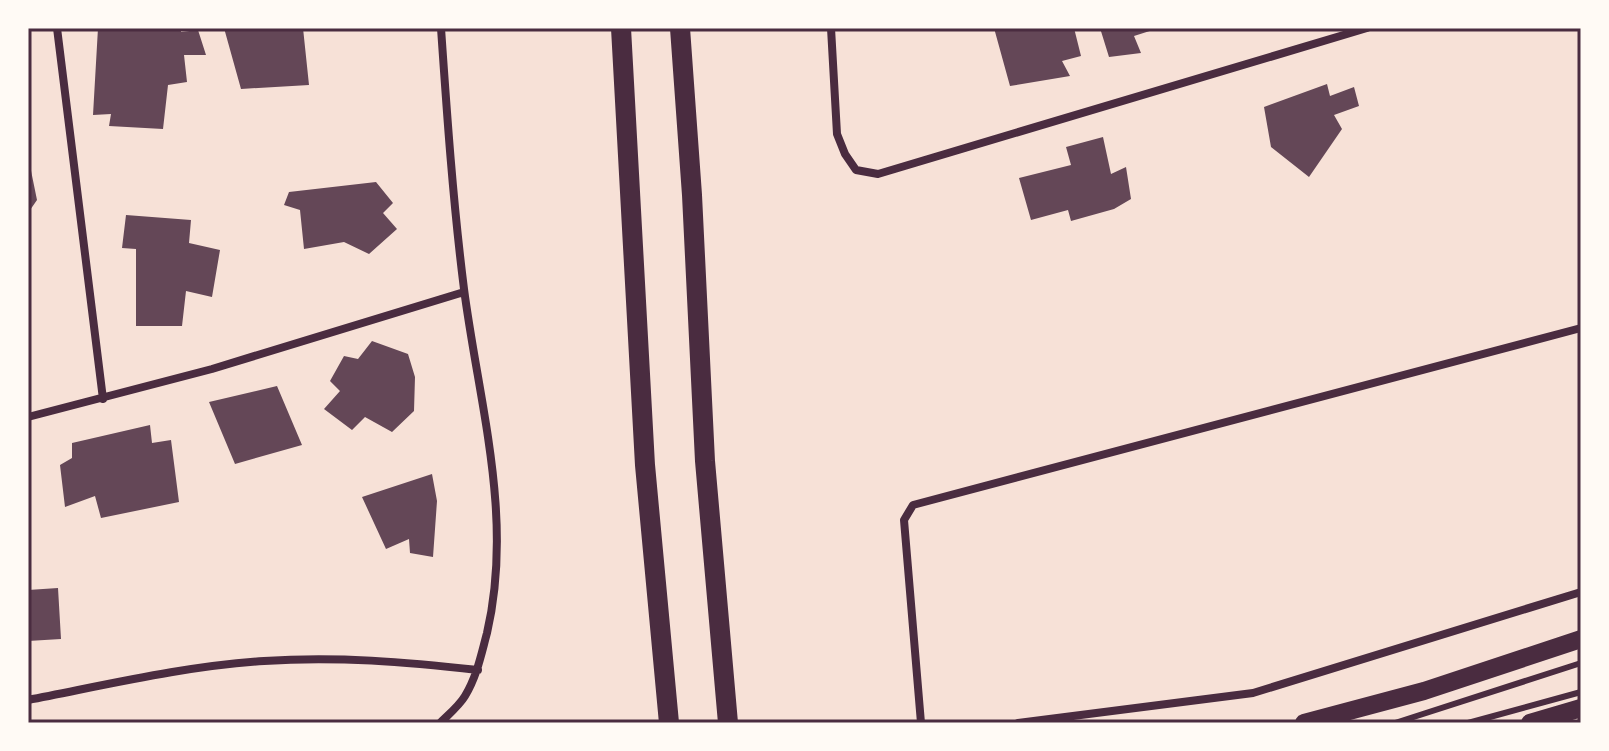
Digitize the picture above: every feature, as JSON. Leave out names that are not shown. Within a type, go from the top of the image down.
[{"type":"highway","points":[[621,28],[645,465],[669,723]]},
{"type":"highway","points":[[680,28],[705,461],[728,723]]},
{"type":"main road","points":[[1304,723],[1424,691],[1581,639]]},
{"type":"main road","points":[[1530,723],[1581,708]]},
{"type":"street","points":[[57,28],[103,399]]},
{"type":"street","points":[[440,723],[464,698],[478,670],[493,607],[499,549],[490,443],[464,292],[441,28]]},
{"type":"street","points":[[831,28],[837,134],[856,170],[878,174],[1367,28]]},
{"type":"street","points":[[28,417],[285,348],[464,292]]},
{"type":"street","points":[[921,723],[904,520],[913,505],[1581,328]]},
{"type":"street","points":[[1018,723],[1253,693],[1581,592]]},
{"type":"street","points":[[28,700],[196,669],[261,661],[361,660],[478,670]]},
{"type":"lane","points":[[1395,723],[1581,663]]},
{"type":"lane","points":[[1468,723],[1581,692]]},
{"type":"building","points":[[98,28],[198,30],[206,55],[184,55],[187,82],[168,85],[163,129],[109,126],[111,114],[93,115]]},
{"type":"building","points":[[224,28],[303,28],[309,85],[241,89]]},
{"type":"building","points":[[994,28],[1074,28],[1081,56],[1062,61],[1070,76],[1010,86]]},
{"type":"building","points":[[1100,28],[1156,29],[1134,36],[1141,53],[1109,57]]},
{"type":"building","points":[[1327,84],[1330,96],[1354,87],[1359,106],[1334,115],[1342,129],[1309,177],[1271,147],[1264,107]]},
{"type":"building","points":[[1103,137],[1111,174],[1126,167],[1131,199],[1114,209],[1071,221],[1068,210],[1031,220],[1019,178],[1071,165],[1066,147]]},
{"type":"building","points":[[28,156],[37,200],[28,213]]},
{"type":"building","points":[[376,182],[393,203],[383,213],[397,229],[369,254],[344,242],[304,249],[300,210],[284,205],[289,192]]},
{"type":"building","points":[[126,215],[191,220],[189,243],[220,250],[212,297],[186,291],[182,326],[136,326],[136,249],[122,248]]},
{"type":"building","points":[[372,341],[408,354],[415,377],[414,411],[392,432],[365,417],[352,430],[324,409],[340,391],[330,381],[344,356],[358,359]]},
{"type":"building","points":[[277,386],[302,445],[235,464],[209,402]]},
{"type":"building","points":[[150,425],[152,443],[171,440],[179,502],[101,518],[95,496],[65,507],[60,465],[72,458],[72,443]]},
{"type":"building","points":[[432,474],[437,501],[433,557],[410,553],[409,539],[386,549],[362,497]]},
{"type":"building","points":[[58,588],[61,639],[28,641],[28,590]]}]
